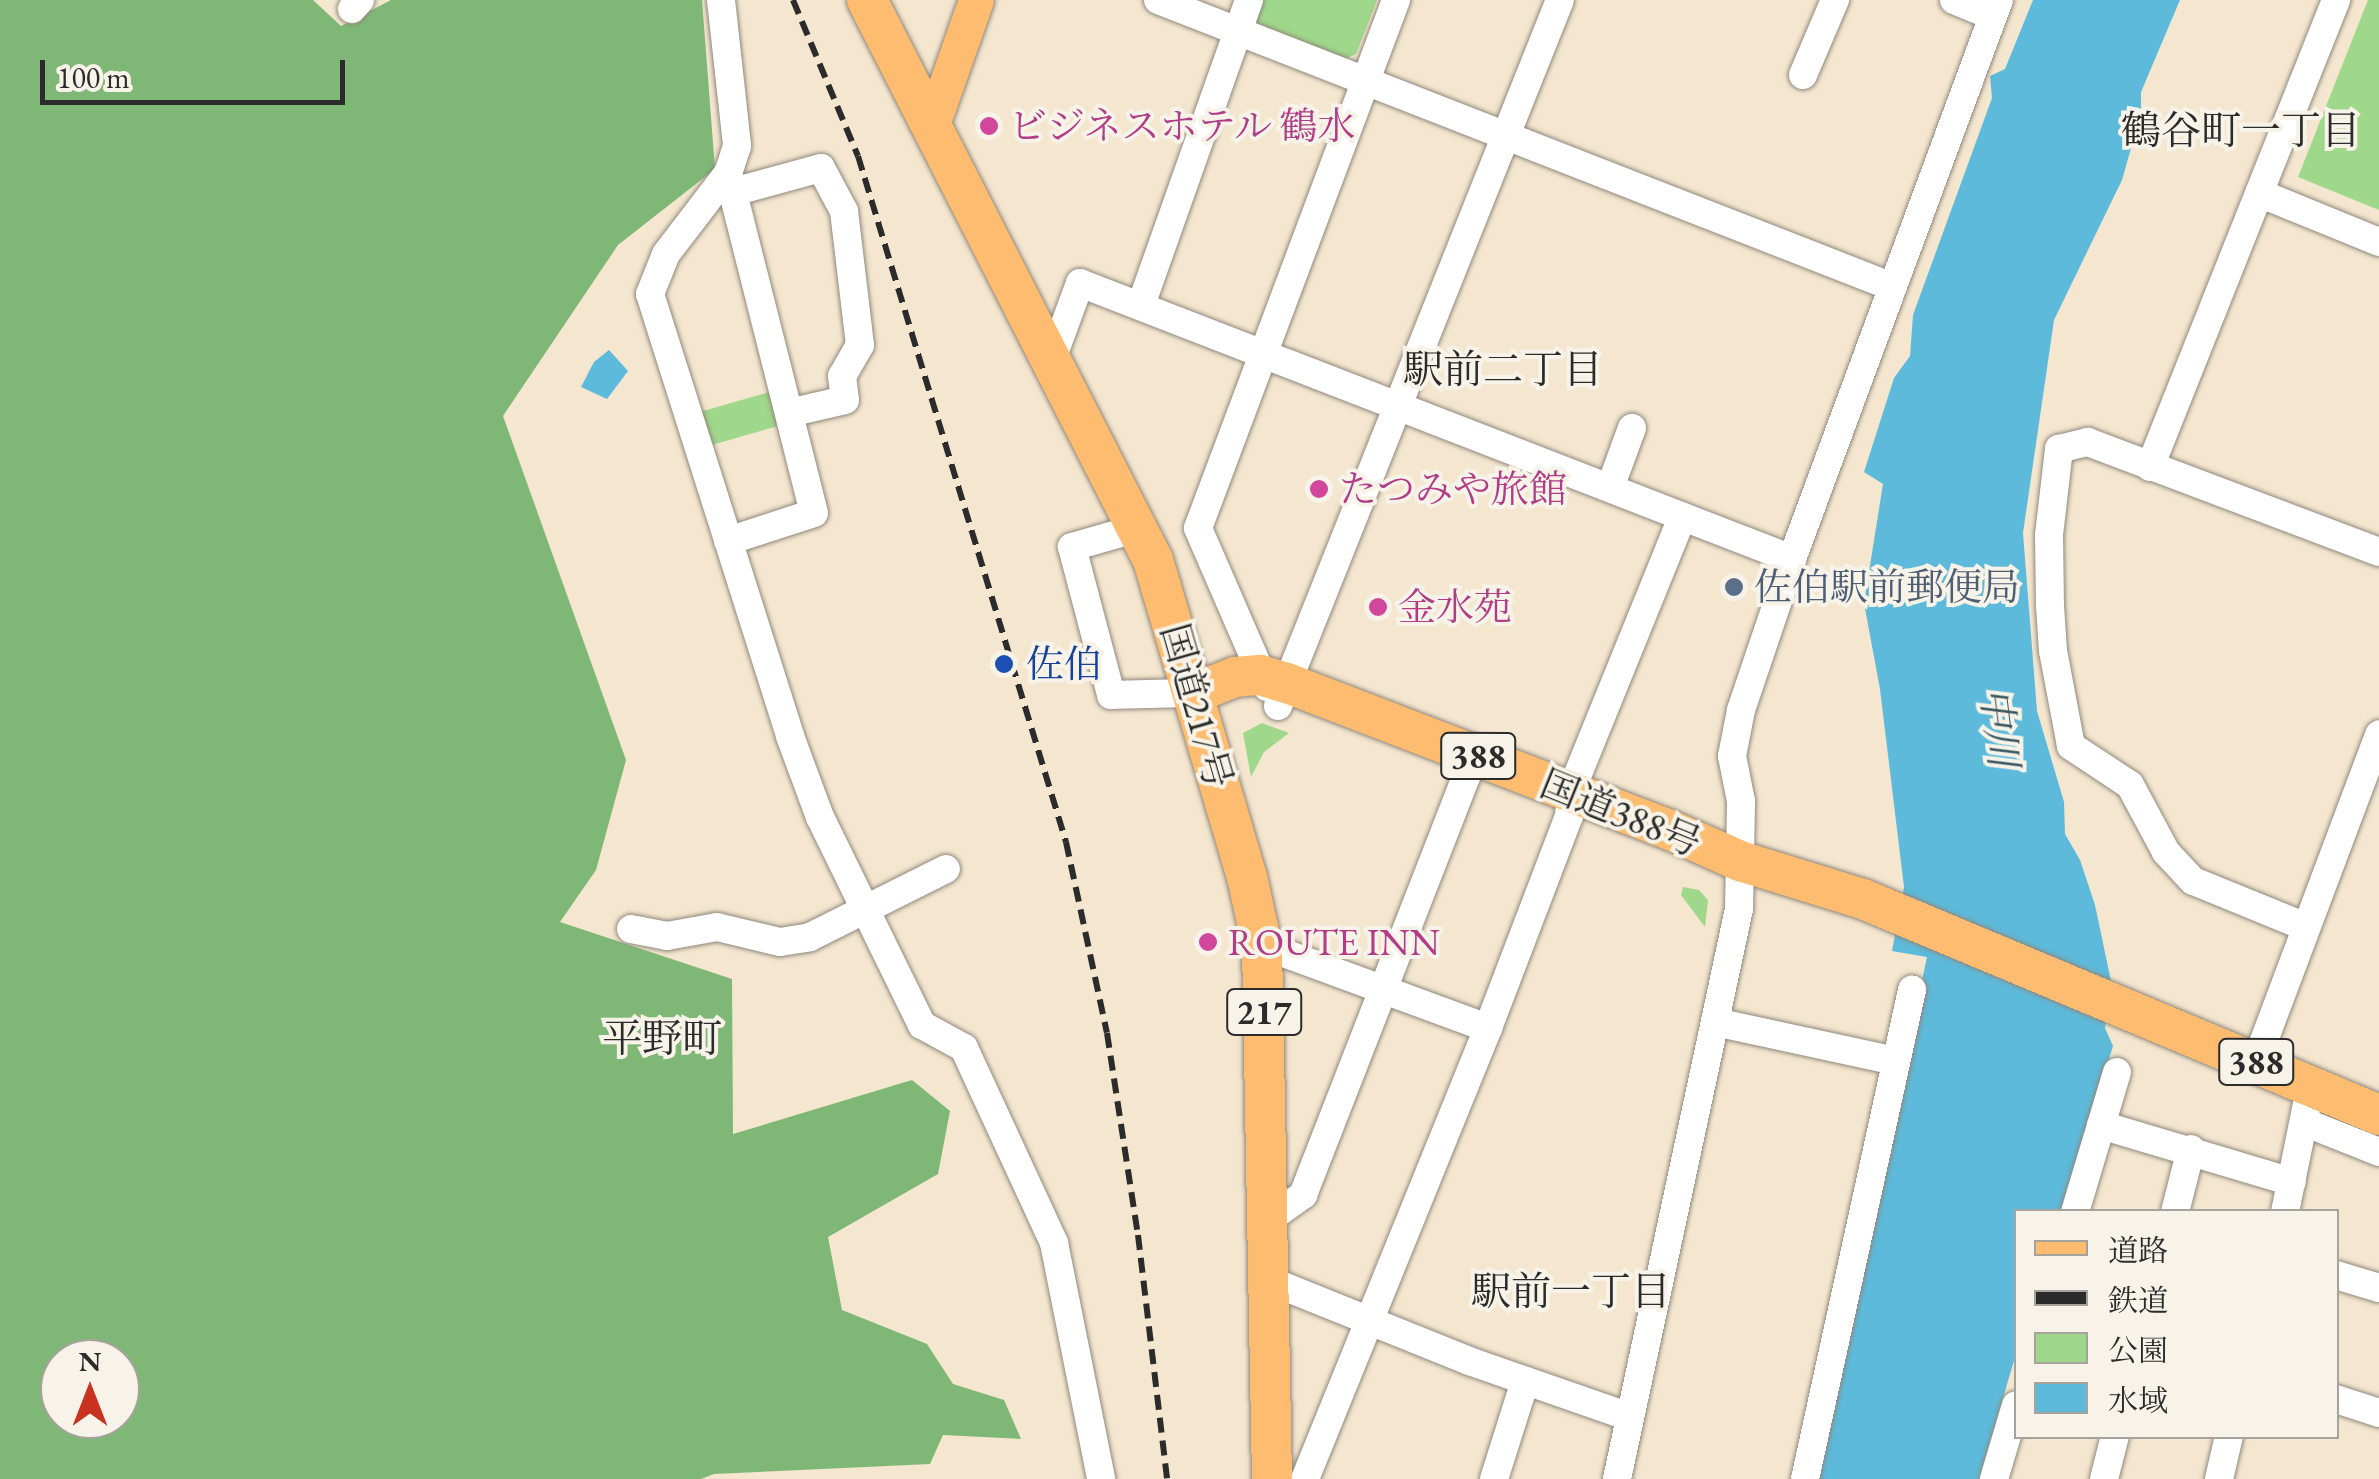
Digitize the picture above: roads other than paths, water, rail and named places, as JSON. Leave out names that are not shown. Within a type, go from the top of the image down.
[{"type":"highway","name":"国道217号","points":[[868,0],[1138,528],[1153,560],[1195,693],[1262,945],[1272,1479]]},
{"type":"highway","points":[[1195,693],[1235,678],[1275,688]]},
{"type":"highway","name":"国道388号","points":[[1275,688],[1570,804],[1892,912],[2256,1062],[2307,1103],[2379,1115]]},
{"type":"main road","points":[[933,122],[976,0]]},
{"type":"street","points":[[721,0],[737,146],[731,183],[814,513],[728,542]]},
{"type":"street","points":[[1158,0],[1893,287]]},
{"type":"street","points":[[1141,305],[1250,0]]},
{"type":"street","points":[[1275,688],[1199,538],[1200,518],[1396,0]]},
{"type":"street","points":[[1275,688],[1398,405],[1560,0]]},
{"type":"street","points":[[1803,75],[1835,0]]},
{"type":"street","points":[[1617,1479],[1739,909],[1740,801],[1732,756],[1741,710],[1792,559],[1996,8],[1954,0]]},
{"type":"street","points":[[2150,467],[2336,0]]},
{"type":"street","points":[[789,413],[845,400],[842,376],[860,345],[844,211],[821,168],[731,183],[666,254],[650,294],[814,801],[922,1025],[964,1048],[1054,1243],[1101,1479]]},
{"type":"street","points":[[2259,194],[2379,242]]},
{"type":"street","points":[[1052,359],[1080,283],[1792,559]]},
{"type":"street","points":[[1610,488],[1632,428]]},
{"type":"street","points":[[2306,928],[2193,881],[2166,852],[2130,785],[2105,766],[2082,758],[2071,746],[2060,698],[2050,606],[2049,535],[2059,449],[2088,442],[2379,552]]},
{"type":"street","points":[[1305,1479],[1488,1028],[1682,517]]},
{"type":"street","points":[[1138,528],[1072,547],[1111,695],[1195,693]]},
{"type":"street","points":[[2256,1062],[2379,734]]},
{"type":"street","points":[[1265,1222],[1304,1195],[1466,764]]},
{"type":"street","points":[[631,929],[667,936],[717,928],[780,942],[810,937],[946,868]]},
{"type":"street","points":[[1262,945],[1488,1028]]},
{"type":"street","points":[[1805,1479],[1912,990]]},
{"type":"street","points":[[1715,1022],[1896,1061]]},
{"type":"street","points":[[2075,1209],[2117,1072]]},
{"type":"street","points":[[2286,1209],[2307,1103],[2379,1152]]},
{"type":"street","points":[[2101,1125],[2292,1182]]},
{"type":"street","points":[[2176,1209],[2191,1149]]},
{"type":"street","points":[[2339,1276],[2379,1288]]},
{"type":"street","points":[[1268,1280],[1525,1381],[1630,1417]]},
{"type":"street","points":[[1494,1479],[1525,1381]]},
{"type":"street","points":[[2339,1399],[2379,1413]]},
{"type":"street","points":[[1994,1479],[2014,1412]]},
{"type":"street","points":[[2104,1479],[2114,1439]]},
{"type":"street","points":[[2226,1477],[2230,1439]]},
{"type":"water","name":"中川","points":[[2033,0],[2180,0],[2141,92],[2141,113],[2122,180],[2054,320],[2023,533],[2037,711],[2064,802],[2065,834],[2080,860],[2095,905],[2111,981],[2105,1028],[2113,1046],[2063,1209],[2014,1209],[2014,1361],[1979,1479],[1815,1479],[1927,957],[1892,951],[1904,887],[1880,689],[1864,603],[1883,484],[1864,472],[1894,378],[1910,356],[1913,315],[1992,98],[1990,76],[2005,69]]},
{"type":"water","points":[[609,350],[628,371],[607,399],[581,387],[594,362]]},
{"type":"railway","points":[[793,0],[858,156],[1066,842],[1107,1033],[1138,1235],[1167,1479]]},
{"type":"place","name":"ビジネスホテル 鶴水","points":[[989,126]]},
{"type":"place","name":"たつみや旅館","points":[[1319,489]]},
{"type":"place","name":"佐伯駅前郵便局","points":[[1734,587]]},
{"type":"place","name":"金水苑","points":[[1378,607]]},
{"type":"place","name":"佐伯","points":[[1004,664]]},
{"type":"place","name":"ROUTE INN","points":[[1208,942]]},
{"type":"district","name":"鶴谷町一丁目","points":[[2241,130]]},
{"type":"district","name":"駅前二丁目","points":[[1503,369]]},
{"type":"district","name":"平野町","points":[[662,1038]]},
{"type":"district","name":"駅前一丁目","points":[[1571,1291]]}]
